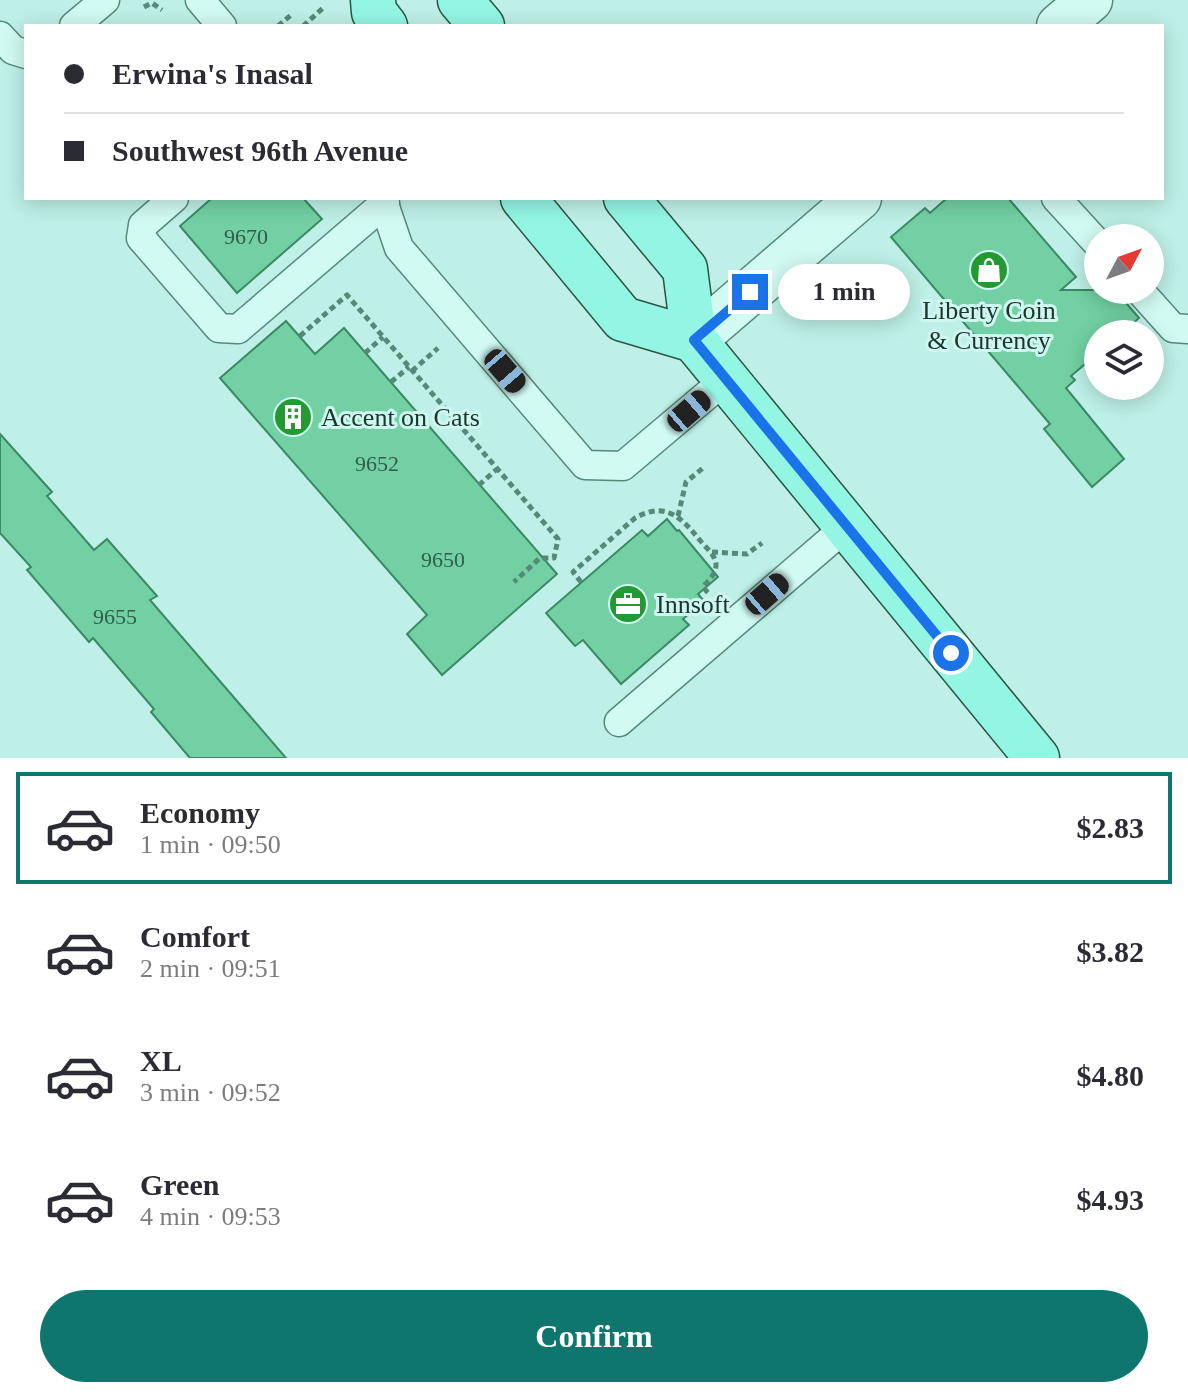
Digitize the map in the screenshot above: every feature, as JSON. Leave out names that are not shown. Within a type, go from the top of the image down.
[{"type":"main road","points":[[373,0],[374,12],[383,24]]},
{"type":"main road","points":[[460,0],[480,24]]},
{"type":"main road","points":[[525,200],[623,319],[694,340]]},
{"type":"main road","points":[[628,200],[685,269],[694,340],[1037,758]]},
{"type":"street","points":[[1061,24],[1090,0]]},
{"type":"street","points":[[694,340],[857,200]]},
{"type":"lane","points":[[76,24],[105,0]]},
{"type":"lane","points":[[200,0],[220,24]]},
{"type":"lane","points":[[0,36],[13,50],[24,53]]},
{"type":"lane","points":[[172,200],[143,225],[141,238],[219,328],[238,329],[383,200],[399,248],[585,465],[623,466],[726,379]]},
{"type":"lane","points":[[1058,200],[1084,229]]},
{"type":"lane","points":[[1152,304],[1173,328],[1188,329]]},
{"type":"lane","points":[[619,722],[847,526]]},
{"type":"path","points":[[139,11],[152,3],[166,15]]},
{"type":"path","points":[[305,24],[323,8]]},
{"type":"path","points":[[280,24],[291,15]]},
{"type":"path","points":[[300,336],[347,295],[558,539],[554,558],[540,558],[514,582]]},
{"type":"path","points":[[365,353],[383,337]]},
{"type":"path","points":[[391,382],[409,367]]},
{"type":"path","points":[[678,516],[686,482],[703,468]]},
{"type":"path","points":[[479,485],[497,469]]},
{"type":"path","points":[[581,582],[573,572],[635,518],[650,511],[668,512],[678,516],[711,552],[715,570],[703,587],[711,598]]},
{"type":"path","points":[[711,552],[747,554],[764,542]]},
{"type":"building","points":[[210,200],[305,200],[322,219],[237,293],[180,226]]},
{"type":"building","points":[[945,200],[1010,200],[1076,277],[1061,290],[1084,290],[1084,304],[1127,304],[1139,318],[1084,320],[1084,365],[1071,376],[1075,380],[1066,388],[1124,459],[1092,487],[1044,429],[1050,424],[891,237],[925,208],[930,213]]},
{"type":"building","points":[[286,321],[315,354],[344,328],[557,574],[442,675],[407,634],[427,615],[220,378]]},
{"type":"building","points":[[0,434],[52,492],[47,496],[94,550],[107,539],[157,596],[150,600],[286,758],[190,758],[151,712],[154,709],[93,638],[89,642],[27,570],[31,567],[0,533]]},
{"type":"building","name":"Innsoft","points":[[667,519],[718,577],[698,594],[704,601],[683,619],[689,625],[621,684],[583,640],[575,646],[546,613],[642,530],[648,536]]},
{"type":"place","name":"Liberty Coin & Currency","points":[[989,270]]},
{"type":"place","name":"Accent on Cats","points":[[293,417]]},
{"type":"place","name":"Innsoft","points":[[628,604]]},
{"type":"route","points":[[750,292],[694,340],[951,653]]}]
